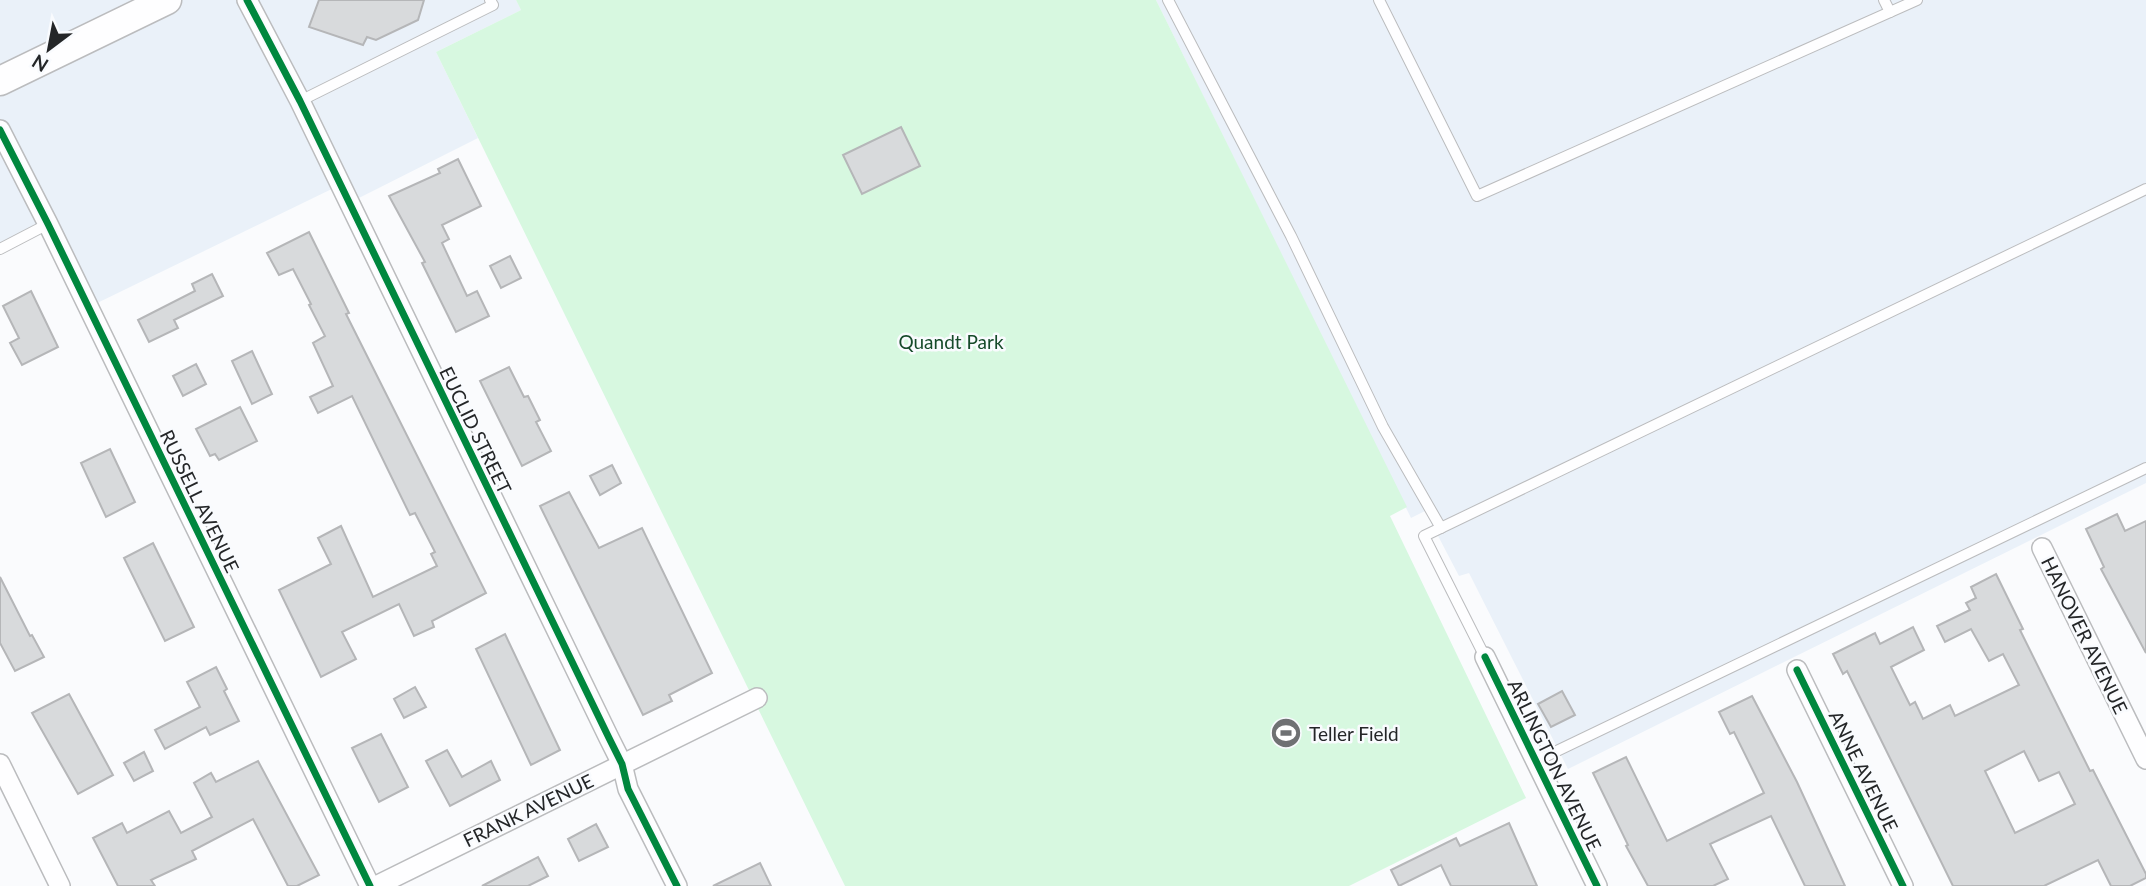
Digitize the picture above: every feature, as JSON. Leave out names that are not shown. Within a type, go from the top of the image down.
[{"type":"main road","points":[[0,81],[167,0]]},
{"type":"street","name":"EUCLID STREET","points":[[247,0],[300,102],[622,764],[628,789],[674,881]]},
{"type":"street","name":"RUSSELL AVENUE","points":[[0,131],[48,224],[370,886]]},
{"type":"street","name":"HANOVER AVENUE","points":[[2042,548],[2146,759]]},
{"type":"street","name":"ARLINGTON AVENUE","points":[[1485,657],[1597,886]]},
{"type":"street","name":"ANNE AVENUE","points":[[1797,670],[1903,886]]},
{"type":"street","name":"FRANK AVENUE","points":[[376,886],[763,695]]},
{"type":"street","points":[[0,764],[60,886]]},
{"type":"lane","points":[[1168,0],[1291,236],[1383,427],[1441,528]]},
{"type":"lane","points":[[1379,0],[1477,196],[1917,0]]},
{"type":"lane","points":[[1884,0],[1890,12]]},
{"type":"lane","points":[[300,102],[491,2]]},
{"type":"lane","points":[[1485,657],[1424,536],[2146,188]]},
{"type":"lane","points":[[0,249],[48,224]]},
{"type":"lane","points":[[1536,761],[2146,468]]},
{"type":"shaded area","points":[[0,0],[516,0],[521,10],[436,52],[478,138],[349,203],[340,185],[89,307],[48,225],[0,249]]},
{"type":"shaded area","points":[[1156,0],[2146,0],[2146,483],[1568,769],[1469,573],[1459,576],[1425,511],[1411,518]]},
{"type":"green space","name":"Quandt Park","points":[[516,0],[1156,0],[1407,507],[1390,516],[1526,798],[1349,886],[845,886],[436,52],[521,10]]},
{"type":"building","points":[[319,0],[424,0],[418,20],[376,40],[367,37],[363,45],[309,27]]},
{"type":"building","points":[[901,127],[920,166],[862,194],[843,155]]},
{"type":"building","points":[[458,159],[481,206],[442,225],[449,239],[442,243],[467,296],[477,291],[489,316],[456,332],[422,263],[425,262],[389,196],[440,173],[438,169]]},
{"type":"building","points":[[309,232],[349,313],[346,314],[486,593],[432,621],[434,627],[414,636],[399,604],[342,632],[356,659],[321,677],[279,590],[331,564],[318,538],[341,526],[373,597],[437,566],[431,554],[435,552],[415,513],[410,515],[352,396],[318,413],[310,397],[333,386],[313,343],[325,336],[293,269],[279,275],[267,253]]},
{"type":"building","points":[[510,256],[521,278],[501,288],[490,266]]},
{"type":"building","points":[[212,274],[223,296],[174,320],[178,328],[149,342],[138,320],[195,291],[192,284]]},
{"type":"building","points":[[31,291],[58,347],[22,365],[10,343],[19,338],[3,306]]},
{"type":"building","points":[[252,351],[272,394],[252,404],[232,361]]},
{"type":"building","points":[[196,364],[206,384],[183,396],[173,376]]},
{"type":"building","points":[[509,367],[524,397],[528,396],[540,420],[536,422],[551,451],[522,466],[480,381]]},
{"type":"building","points":[[240,407],[257,441],[219,460],[215,454],[210,456],[196,429]]},
{"type":"building","points":[[110,449],[135,502],[106,517],[81,463]]},
{"type":"building","points":[[612,465],[621,483],[600,495],[590,476]]},
{"type":"building","points":[[569,492],[599,548],[642,528],[712,673],[669,695],[672,701],[643,715],[540,506]]},
{"type":"building","points":[[2117,514],[2125,531],[2146,521],[2146,653],[2101,569],[2104,567],[2086,529]]},
{"type":"building","points":[[153,543],[194,627],[165,641],[124,558]]},
{"type":"building","points":[[1996,574],[2023,629],[2020,630],[2146,878],[2130,886],[2111,886],[2098,860],[2044,886],[1953,886],[1847,671],[1843,674],[1833,654],[1875,633],[1880,644],[1913,627],[1924,650],[1891,667],[1910,705],[1915,702],[1923,719],[1950,705],[1955,716],[2019,685],[2003,654],[1989,661],[1971,629],[1945,642],[1937,626],[1970,610],[1966,603],[1976,598],[1971,587]],"holes":[[[2024,751],[2039,781],[2059,772],[2075,804],[2015,833],[1985,771]]]},
{"type":"building","points":[[0,577],[30,636],[32,635],[44,657],[15,671],[0,643]]},
{"type":"building","points":[[505,634],[560,750],[531,765],[476,649]]},
{"type":"building","points":[[216,667],[239,721],[210,735],[206,727],[165,749],[155,730],[200,707],[187,682]]},
{"type":"building","points":[[415,687],[426,707],[404,718],[394,699]]},
{"type":"building","points":[[1562,691],[1575,715],[1551,727],[1538,704]]},
{"type":"building","points":[[69,694],[113,775],[78,794],[32,713]]},
{"type":"building","points":[[1752,696],[1797,782],[1845,886],[1805,886],[1771,816],[1710,844],[1728,879],[1713,886],[1648,886],[1626,846],[1628,845],[1593,773],[1626,757],[1667,841],[1764,793],[1734,732],[1730,734],[1719,712]]},
{"type":"building","points":[[381,734],[408,787],[379,802],[352,748]]},
{"type":"building","points":[[447,750],[462,777],[491,761],[500,780],[450,806],[426,761]]},
{"type":"building","points":[[144,752],[153,771],[134,781],[124,763]]},
{"type":"building","points":[[258,761],[319,875],[297,886],[288,886],[253,819],[192,851],[196,859],[151,880],[155,886],[118,886],[93,838],[122,823],[127,833],[169,811],[181,833],[212,817],[194,783],[211,773],[216,782]]},
{"type":"building","points":[[1509,823],[1537,886],[1451,886],[1441,865],[1399,886],[1391,870],[1456,838],[1460,846]]},
{"type":"building","points":[[596,824],[608,847],[579,861],[568,839]]},
{"type":"building","points":[[538,857],[548,876],[528,886],[482,886]]},
{"type":"building","points":[[760,863],[771,886],[713,886]]},
{"type":"cycle path","points":[[247,0],[300,101],[622,764],[628,789],[677,886]]},
{"type":"cycle path","points":[[0,130],[370,886]]},
{"type":"cycle path","points":[[1485,657],[1597,886]]},
{"type":"cycle path","points":[[1797,670],[1903,886]]},
{"type":"place","name":"Teller Field","points":[[1286,733]]}]
